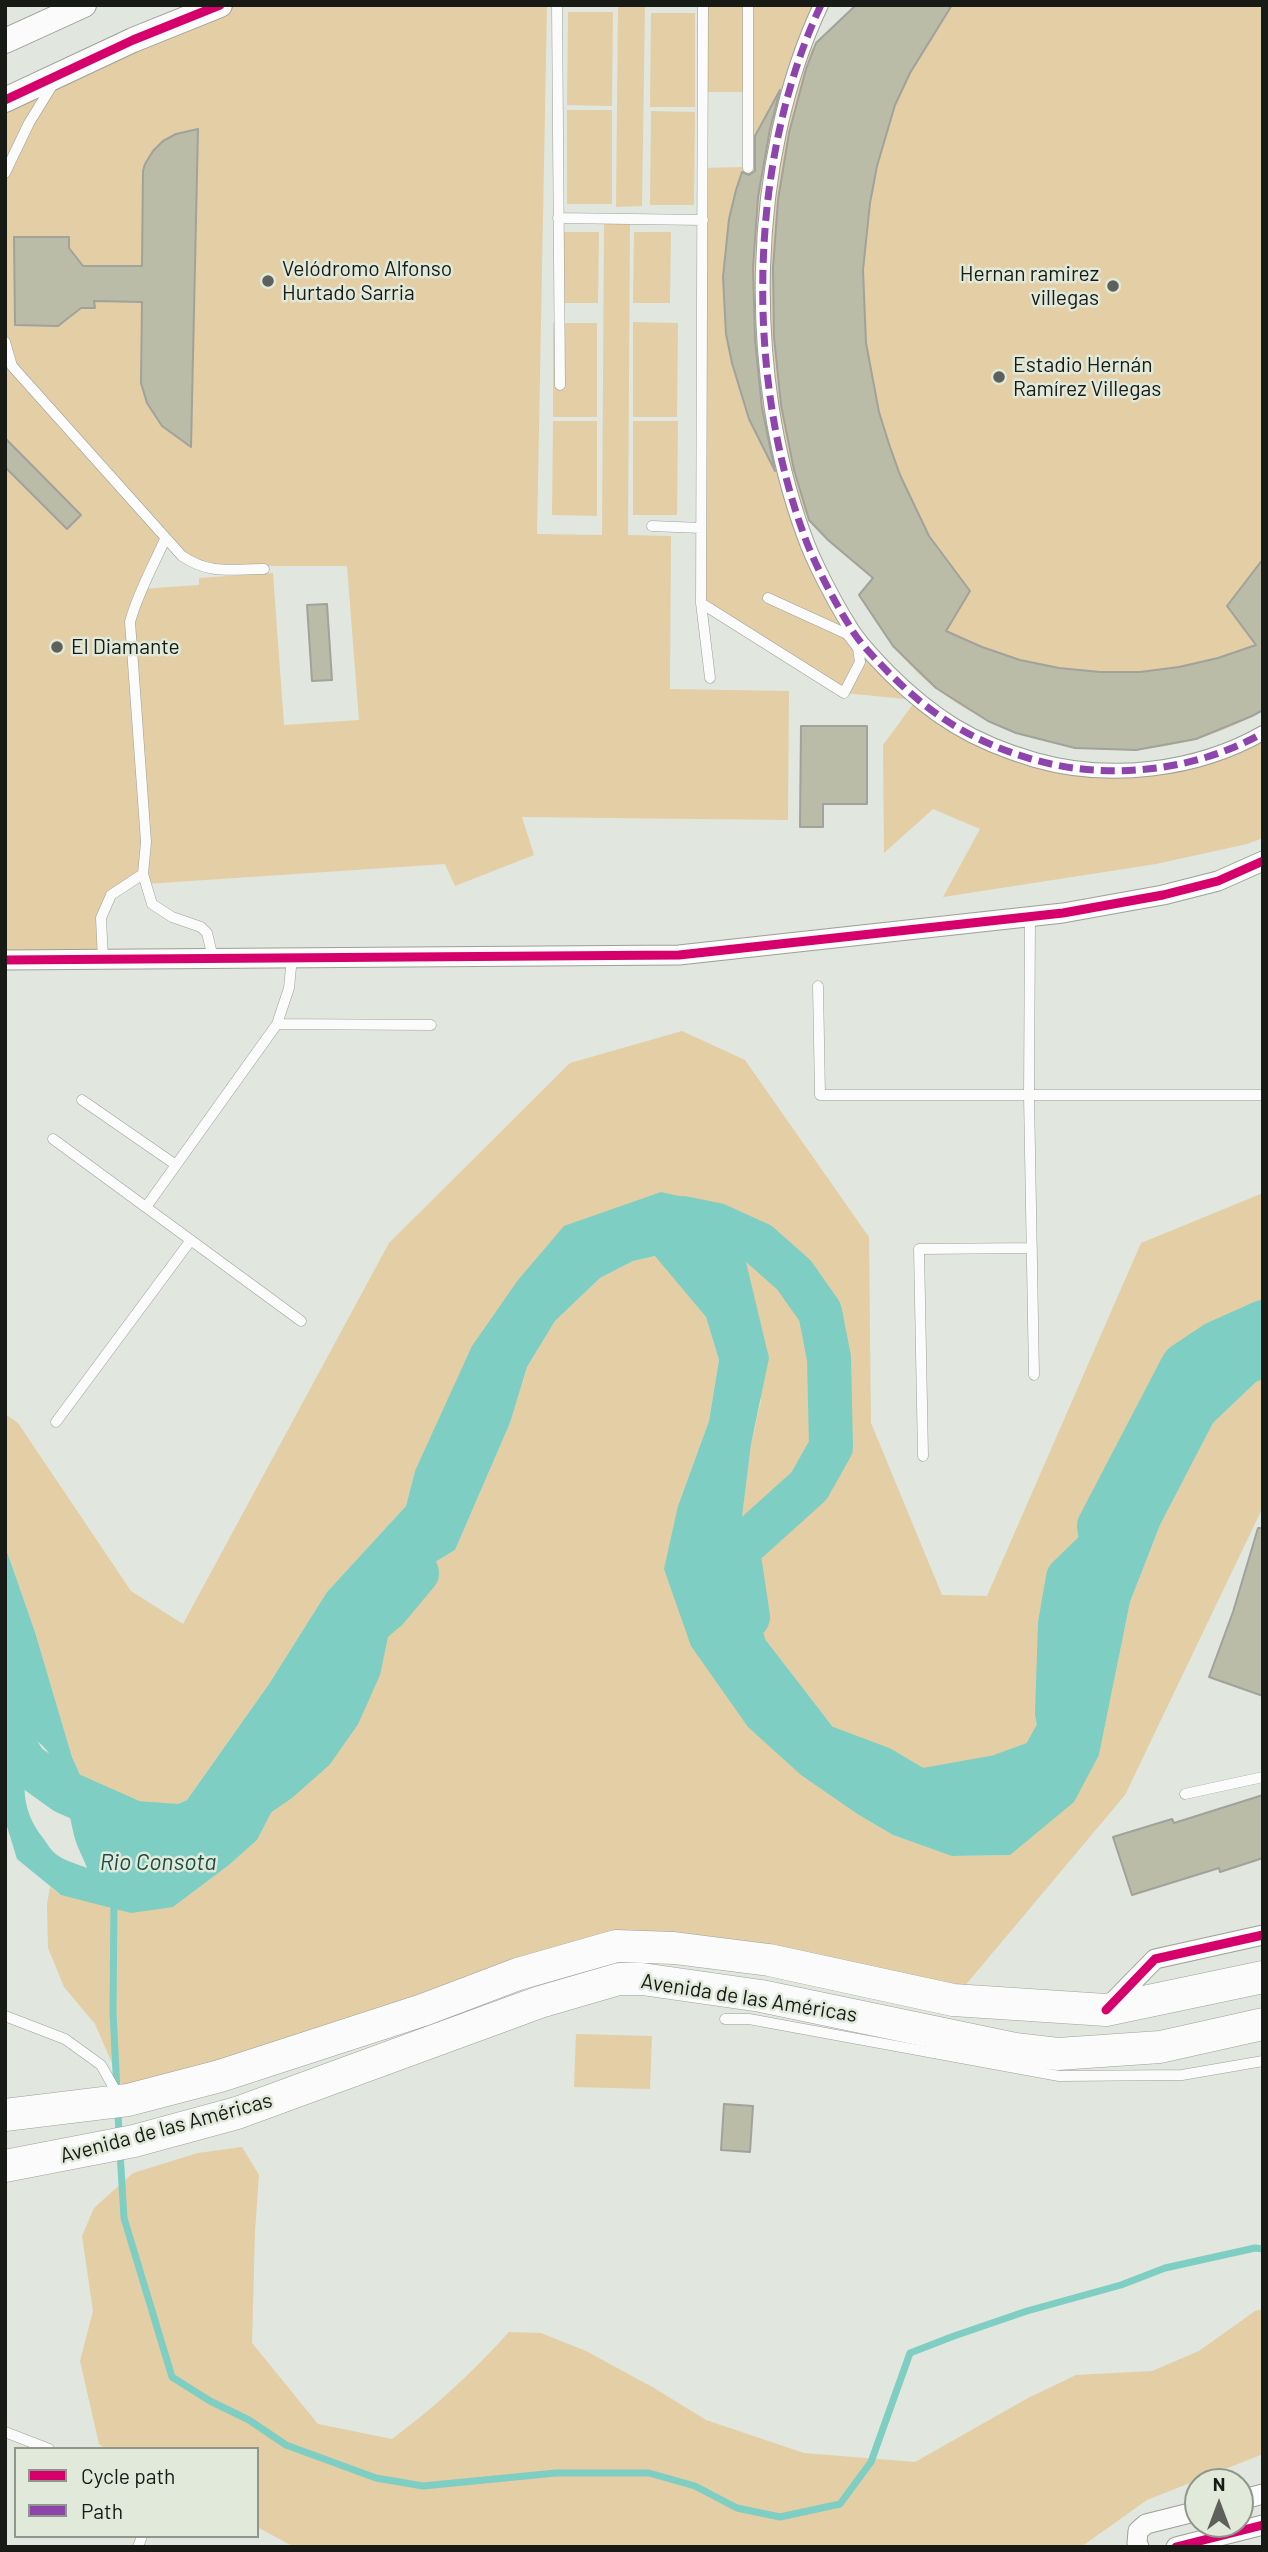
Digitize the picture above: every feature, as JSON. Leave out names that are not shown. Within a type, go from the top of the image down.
[{"type":"main road","name":"Avenida de las Américas","points":[[5,2115],[121,2102],[220,2076],[423,2010],[517,1974],[616,1946],[674,1948],[769,1960],[953,2000],[1106,2010],[1263,1976]]},
{"type":"main road","name":"Avenida de las Américas","points":[[5,2166],[134,2141],[237,2113],[540,2002],[619,1979],[642,1979],[761,1996],[1015,2049],[1058,2054],[1160,2047],[1263,2024]]},
{"type":"street","points":[[5,41],[84,5]]},
{"type":"street","points":[[5,100],[133,40],[220,5]]},
{"type":"street","points":[[821,5],[803,42],[794,72],[774,165],[765,248],[765,332],[774,416],[792,498],[805,538],[848,625],[866,649],[916,700],[946,721],[988,743],[1045,762],[1092,769],[1152,768],[1222,752],[1263,733]]},
{"type":"street","points":[[5,960],[679,955],[1063,914],[1163,895],[1218,881],[1263,861]]},
{"type":"street","points":[[1106,2010],[1155,1959],[1263,1935]]},
{"type":"street","points":[[1139,2547],[1138,2532],[1146,2524],[1184,2514]]},
{"type":"street","points":[[1176,2547],[1263,2525]]},
{"type":"lane","points":[[557,5],[560,385]]},
{"type":"lane","points":[[703,5],[701,603],[710,678]]},
{"type":"lane","points":[[748,5],[748,167]]},
{"type":"lane","points":[[5,173],[29,123],[58,76]]},
{"type":"lane","points":[[558,218],[703,220]]},
{"type":"lane","points":[[5,342],[12,366],[165,539],[198,567],[214,570],[264,569]]},
{"type":"lane","points":[[652,526],[701,528]]},
{"type":"lane","points":[[165,539],[138,592],[130,622],[146,842],[143,874],[152,904],[172,917],[201,926],[208,933],[213,958]]},
{"type":"lane","points":[[701,603],[844,693],[860,662],[858,648],[847,634],[768,598]]},
{"type":"lane","points":[[103,960],[101,918],[111,895],[143,874]]},
{"type":"lane","points":[[1030,917],[1029,1096],[1034,1375]]},
{"type":"lane","points":[[146,1207],[277,1024],[289,988],[292,956]]},
{"type":"lane","points":[[818,986],[820,1095],[1263,1095]]},
{"type":"lane","points":[[277,1024],[431,1025]]},
{"type":"lane","points":[[82,1100],[176,1165]]},
{"type":"lane","points":[[54,1139],[301,1321]]},
{"type":"lane","points":[[55,1422],[191,1240]]},
{"type":"lane","points":[[923,1456],[919,1249],[1032,1248]]},
{"type":"lane","points":[[1185,1794],[1263,1777]]},
{"type":"lane","points":[[5,2016],[65,2039],[101,2065],[121,2102]]},
{"type":"lane","points":[[725,2019],[749,2019],[1059,2076],[1182,2076],[1263,2061]]},
{"type":"lane","points":[[5,2432],[44,2447]]},
{"type":"shaded area","points":[[220,5],[547,5],[537,534],[602,535],[604,223],[630,223],[628,535],[671,536],[670,689],[789,691],[788,820],[522,817],[534,855],[455,886],[445,864],[145,884],[144,870],[119,891],[106,907],[102,927],[103,960],[5,960],[5,100]],"holes":[[[165,539],[202,566],[347,566],[359,720],[284,725],[273,573],[199,578],[199,585],[141,589]]]},
{"type":"shaded area","name":"Estadio Hernán Ramírez Villegas","points":[[618,5],[821,5],[797,66],[820,39],[856,5],[1263,5],[1263,710],[1224,730],[1182,743],[1140,749],[1097,749],[1054,743],[1013,731],[973,713],[937,689],[903,658],[859,595],[872,578],[828,540],[793,498],[848,625],[946,721],[1045,762],[1152,768],[1263,733],[1263,838],[1156,864],[943,897],[980,829],[933,809],[884,853],[883,745],[916,700],[844,693],[701,603],[703,168],[743,167],[748,155],[747,92],[702,92],[703,6],[645,6],[642,206],[616,207]]},
{"type":"shaded area","points":[[568,12],[613,12],[612,106],[567,105]]},
{"type":"shaded area","points":[[651,13],[695,13],[695,107],[650,107]]},
{"type":"shaded area","points":[[567,110],[612,110],[612,204],[567,204]]},
{"type":"shaded area","points":[[651,111],[695,112],[694,205],[650,205]]},
{"type":"shaded area","points":[[562,232],[599,232],[598,303],[561,303]]},
{"type":"shaded area","points":[[634,232],[671,232],[670,303],[633,303]]},
{"type":"shaded area","points":[[633,322],[678,323],[677,417],[633,417]]},
{"type":"shaded area","points":[[553,323],[597,323],[597,417],[553,417]]},
{"type":"shaded area","points":[[553,421],[597,421],[597,516],[552,515]]},
{"type":"shaded area","points":[[633,421],[678,421],[677,515],[633,515]]},
{"type":"shaded area","points":[[682,1031],[745,1060],[869,1237],[871,1423],[942,1595],[987,1596],[1141,1243],[1263,1193],[1263,1322],[1216,1343],[1183,1365],[1150,1429],[1083,1598],[1060,1728],[1042,1761],[964,1802],[919,1791],[859,1761],[748,1617],[738,1550],[751,1444],[761,1400],[661,1192],[415,1471],[406,1506],[327,1592],[269,1684],[187,1800],[135,1823],[94,1806],[72,1757],[35,1632],[5,1546],[5,1414],[18,1423],[131,1591],[183,1624],[389,1243],[570,1063]]},
{"type":"shaded area","points":[[656,1256],[706,1317],[719,1360],[709,1421],[678,1506],[859,1815],[893,1835],[953,1856],[1010,1855],[1099,1755],[1130,1602],[1160,1525],[1213,1423],[1256,1382],[1263,1379],[1263,1507],[1125,1795],[953,2000],[616,1946],[128,2100],[95,2024],[64,1987],[48,1948],[47,1904],[50,1887],[61,1895],[173,1907],[257,1840],[368,1625],[417,1573],[455,1550],[510,1423],[527,1367],[555,1321],[600,1278],[633,1261]]},
{"type":"shaded area","points":[[576,2034],[652,2036],[650,2089],[574,2087]]},
{"type":"shaded area","points":[[242,2147],[259,2175],[252,2343],[318,2424],[392,2439],[453,2388],[509,2332],[541,2333],[586,2351],[706,2420],[804,2453],[915,2462],[1028,2398],[1076,2375],[1152,2371],[1199,2351],[1255,2311],[1263,2309],[1263,2454],[1228,2468],[1184,2468],[1184,2485],[1147,2500],[1081,2547],[294,2547],[259,2528],[259,2447],[103,2447],[99,2444],[80,2361],[93,2311],[82,2236],[94,2208],[133,2173],[198,2153]]},
{"type":"water","name":"Rio Consota","points":[[661,1192],[733,1208],[769,1358],[751,1444],[738,1550],[748,1617],[859,1761],[919,1791],[964,1802],[1042,1761],[1060,1728],[1083,1598],[1122,1487],[1183,1365],[1216,1343],[1263,1322],[1263,1379],[1256,1382],[1213,1423],[1160,1525],[1130,1602],[1099,1755],[1074,1802],[1010,1855],[952,1856],[893,1835],[859,1815],[801,1775],[748,1727],[691,1646],[664,1569],[678,1506],[709,1421],[719,1360],[706,1317],[655,1256],[633,1261],[600,1278],[555,1321],[527,1367],[510,1423],[455,1550],[417,1573],[368,1625],[257,1840],[173,1907],[131,1913],[61,1895],[17,1859],[5,1820],[5,1546],[35,1632],[72,1757],[94,1806],[135,1823],[187,1800],[269,1684],[327,1592],[406,1506],[415,1471],[472,1346],[518,1280],[564,1226]],"holes":[[[37,1741],[47,1751],[60,1774],[76,1842],[87,1868],[55,1853],[35,1827],[30,1815],[25,1790],[27,1765]]]},
{"type":"building","points":[[856,5],[952,5],[910,73],[895,105],[877,166],[863,270],[866,343],[879,412],[889,444],[900,475],[929,536],[970,591],[946,631],[1020,660],[1059,668],[1140,672],[1179,667],[1256,645],[1227,606],[1263,559],[1263,710],[1196,739],[1136,750],[1075,748],[1016,733],[988,721],[936,688],[893,646],[859,595],[873,578],[809,520],[794,470],[781,405],[774,337],[773,268],[778,200],[789,133],[806,69],[816,43]]},
{"type":"building","points":[[780,90],[758,197],[753,268],[755,339],[762,408],[775,471],[749,419],[732,363],[726,334],[723,277],[729,219],[736,190],[742,172],[749,175],[755,171],[755,136]]},
{"type":"building","points":[[198,129],[191,447],[162,426],[147,403],[141,383],[142,302],[94,301],[95,308],[81,308],[58,326],[15,325],[14,237],[69,237],[69,248],[83,266],[142,266],[145,164],[163,141],[176,134]]},
{"type":"building","points":[[5,438],[81,515],[67,529],[5,467]]},
{"type":"building","points":[[327,604],[332,680],[312,681],[307,605]]},
{"type":"building","points":[[801,726],[867,726],[867,804],[823,804],[823,827],[800,827]]},
{"type":"building","points":[[1258,1528],[1263,1528],[1263,1696],[1209,1677],[1233,1612]]},
{"type":"building","points":[[1263,1795],[1263,1858],[1220,1872],[1219,1868],[1132,1895],[1113,1837],[1172,1819],[1174,1823]]},
{"type":"building","points":[[724,2104],[753,2106],[750,2152],[721,2150]]},
{"type":"waterway","points":[[683,1218],[717,1225],[759,1244],[794,1275],[820,1312],[829,1358],[831,1447],[809,1486],[738,1550],[748,1617],[739,1628],[749,1662]]},
{"type":"waterway","points":[[805,1736],[811,1742],[880,1768],[919,1791],[998,1777],[1042,1761],[1060,1728],[1057,1713],[1060,1624],[1068,1578],[1102,1545],[1099,1526],[1183,1365],[1216,1343],[1263,1322]]},
{"type":"waterway","points":[[249,1801],[278,1781],[313,1750],[339,1713],[359,1668],[368,1625],[387,1609],[417,1573],[411,1559],[433,1518]]},
{"type":"waterway","points":[[5,1732],[26,1764],[65,1792],[135,1823],[192,1827]]},
{"type":"waterway","points":[[114,1900],[113,2013],[117,2091]]},
{"type":"waterway","points":[[118,2110],[119,2136]]},
{"type":"waterway","points":[[120,2152],[124,2218],[172,2377],[210,2401],[249,2420],[286,2445],[376,2478],[423,2486],[556,2473],[649,2473],[695,2486],[737,2508],[780,2517],[840,2504],[871,2462],[910,2353],[1027,2311],[1121,2285],[1165,2268],[1255,2248],[1263,2249]]},
{"type":"marked path","points":[[821,5],[797,66],[779,131],[768,199],[763,268],[764,338],[772,406],[785,473],[813,557],[853,632],[888,672],[938,715],[992,745],[1035,760],[1092,770],[1152,769],[1210,756],[1263,733]]},
{"type":"cycle path","points":[[5,100],[133,40],[220,5]]},
{"type":"cycle path","points":[[5,960],[679,955],[1063,913],[1163,895],[1218,881],[1263,861]]},
{"type":"cycle path","points":[[1106,2010],[1155,1959],[1263,1935]]},
{"type":"cycle path","points":[[1176,2547],[1263,2525]]},
{"type":"place","name":"Velódromo Alfonso Hurtado Sarria","points":[[268,281]]},
{"type":"place","name":"Hernan ramirez villegas","points":[[1113,286]]},
{"type":"place","name":"Estadio Hernán Ramírez Villegas","points":[[999,377]]},
{"type":"place","name":"El Diamante","points":[[57,647]]}]
